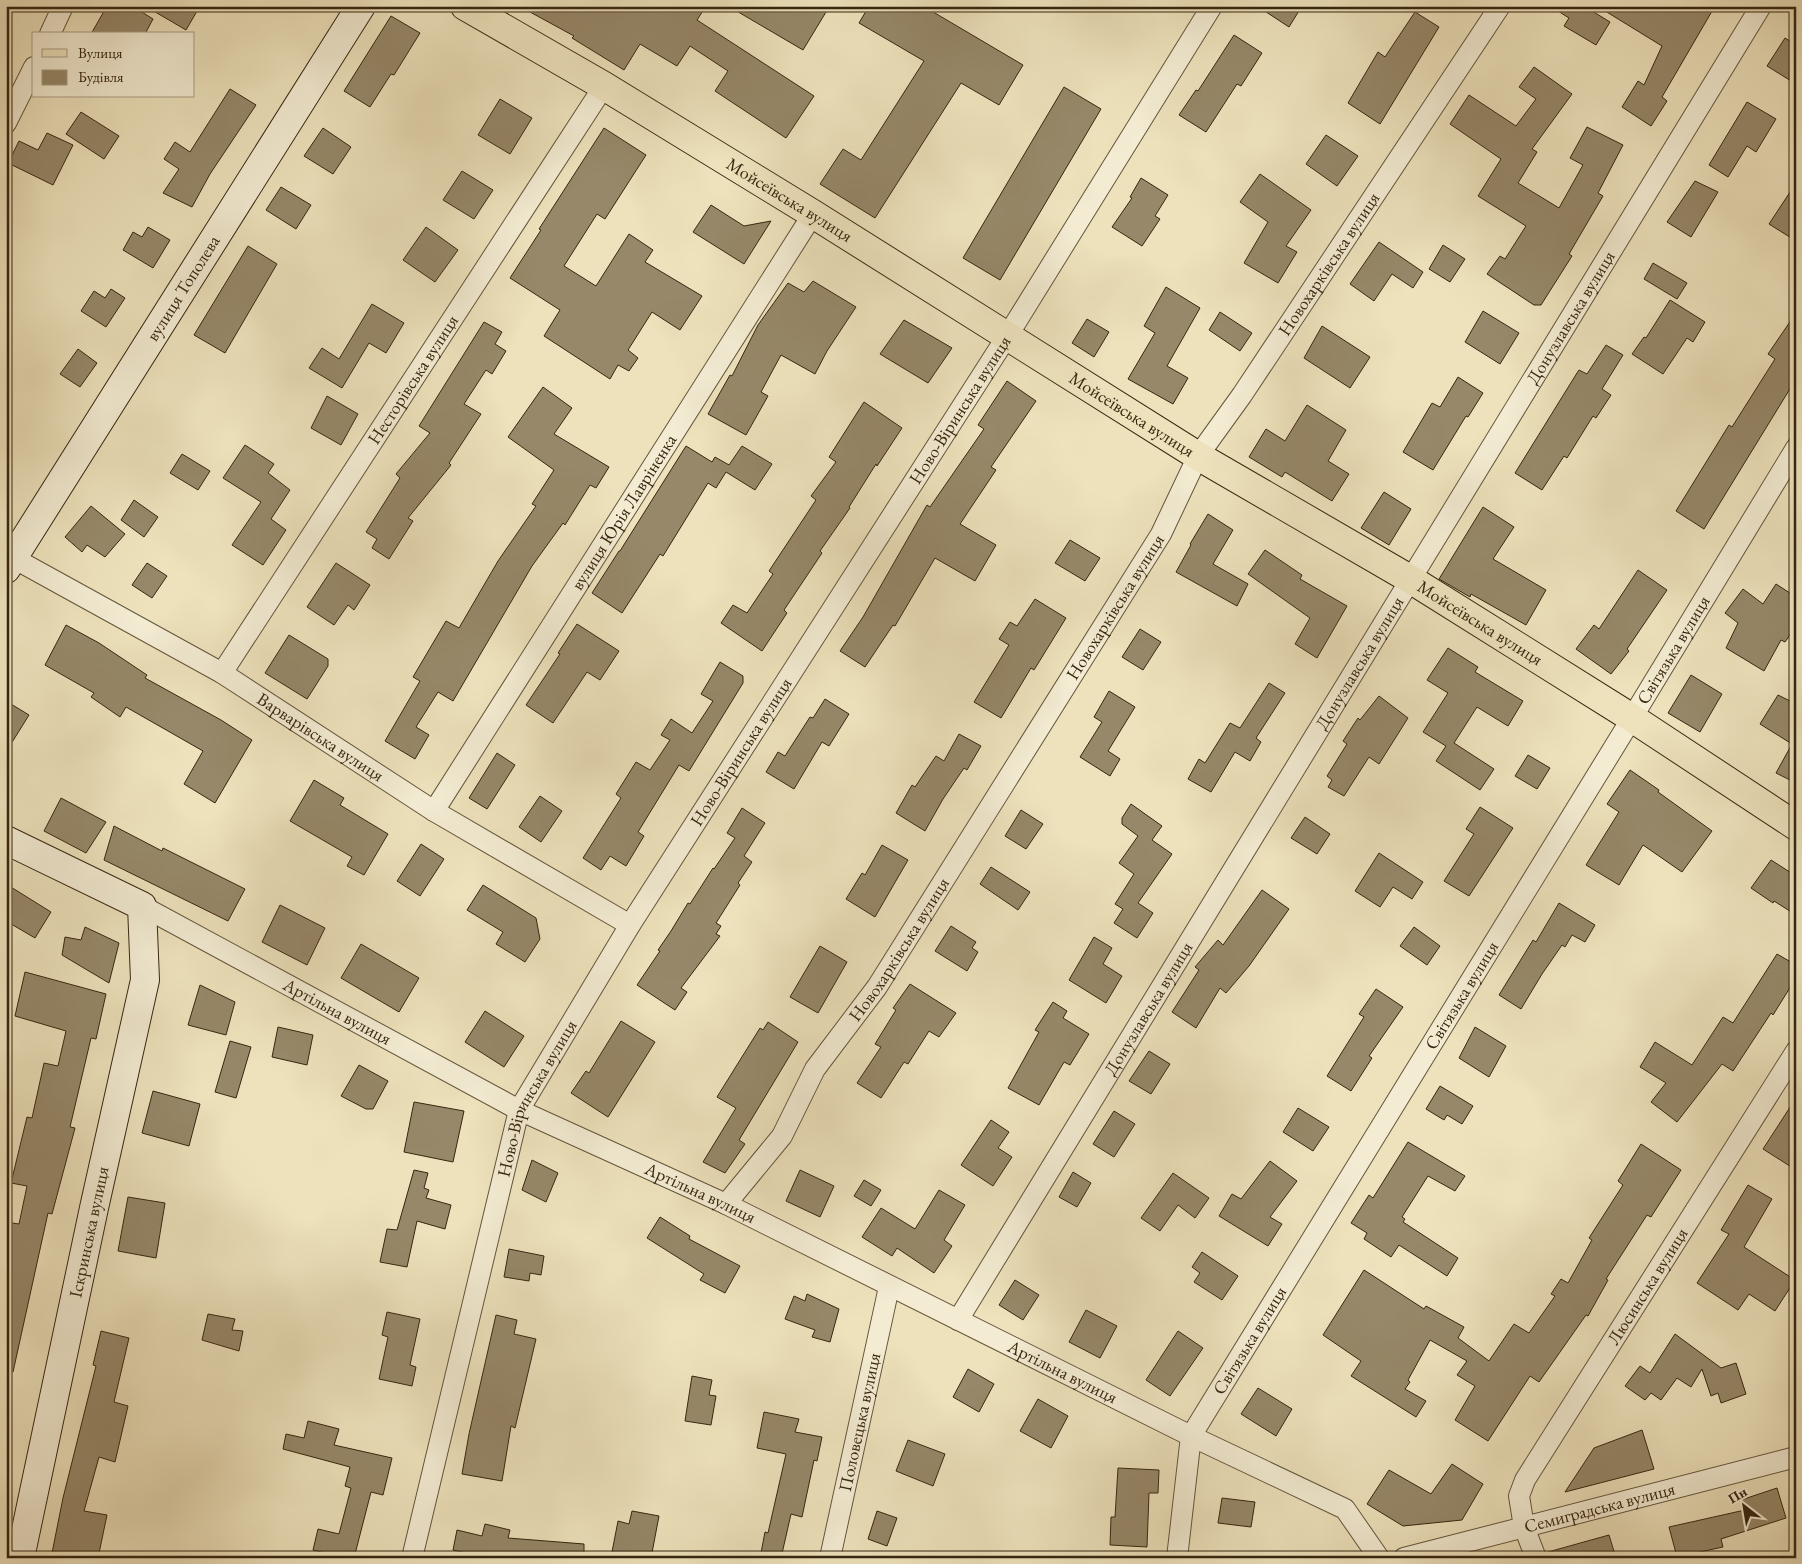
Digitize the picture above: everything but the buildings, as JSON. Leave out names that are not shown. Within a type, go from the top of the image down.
[{"type":"main road","name":"Мойсеївська вулиця","points":[[465,6],[604,86],[813,214],[1198,456],[1410,579],[1632,718],[1796,826]]},
{"type":"street","points":[[51,32],[63,6]]},
{"type":"street","name":"вулиця Тополева","points":[[8,561],[361,6]]},
{"type":"street","name":"Ново-Віринська вулиця","points":[[412,1558],[519,1110],[630,925],[1007,337],[1212,6]]},
{"type":"street","name":"Новохарківська вулиця","points":[[726,1204],[782,1136],[815,1069],[877,987],[1161,534],[1198,456],[1242,396],[1500,6]]},
{"type":"street","name":"Донузлавська вулиця","points":[[958,1320],[1761,6]]},
{"type":"street","points":[[6,123],[32,71]]},
{"type":"street","name":"Несторівська вулиця","points":[[222,673],[604,86]]},
{"type":"street","name":"вулиця Юрія Лавріненка","points":[[434,811],[813,214]]},
{"type":"street","name":"Світязька вулиця","points":[[1177,1558],[1191,1436],[1796,448]]},
{"type":"street","name":"Варварівська вулиця","points":[[8,561],[222,673],[434,811],[630,925]]},
{"type":"street","name":"Артільна вулиця","points":[[6,840],[142,906],[519,1110],[726,1204],[1191,1436],[1345,1509],[1380,1558]]},
{"type":"street","name":"Іскринська вулиця","points":[[20,1558],[90,1227],[145,980],[142,906]]},
{"type":"street","name":"Люсинська вулиця","points":[[1536,1558],[1524,1528],[1520,1496],[1525,1480],[1796,1052]]},
{"type":"street","name":"Половецька вулиця","points":[[830,1558],[889,1287]]},
{"type":"street","name":"Семиградська вулиця","points":[[1404,1558],[1796,1457]]}]
